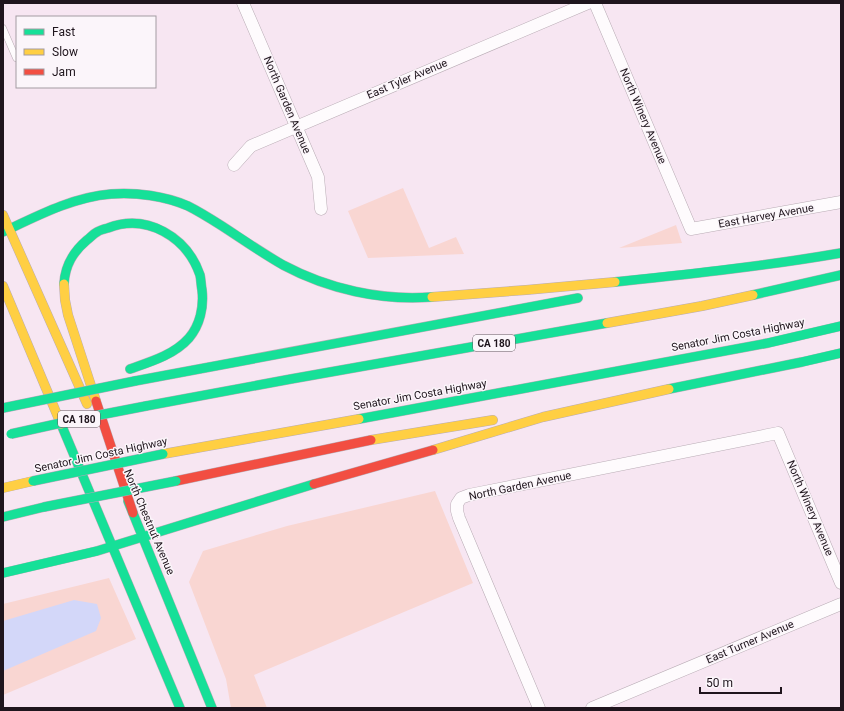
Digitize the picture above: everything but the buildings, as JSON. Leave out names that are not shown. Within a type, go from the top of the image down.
[{"type":"main road","points":[[6,230],[73,201],[111,194],[151,196],[187,206],[283,264],[309,277],[358,292],[403,298],[521,291],[746,268]]},
{"type":"main road","name":"North Chestnut Avenue","points":[[3,215],[6,230],[85,400],[143,536],[212,708]]},
{"type":"main road","points":[[126,370],[170,353],[181,346],[194,330],[202,307],[203,287],[192,256],[179,241],[168,233],[145,224],[125,223],[104,228],[94,233],[86,239],[72,256],[66,272],[64,284],[64,296],[72,331],[133,513]]},
{"type":"main road","points":[[631,289],[746,268],[841,253]]},
{"type":"main road","name":"CA 180","points":[[7,436],[80,419],[299,377],[702,306],[841,275]]},
{"type":"main road","points":[[3,286],[180,708]]},
{"type":"main road","points":[[3,408],[586,297]]},
{"type":"main road","name":"Senator Jim Costa Highway","points":[[3,488],[163,454],[465,400],[760,344],[841,326]]},
{"type":"main road","points":[[3,573],[97,551],[308,486],[543,417],[841,353]]},
{"type":"main road","points":[[3,400],[96,378]]},
{"type":"main road","points":[[515,416],[622,399]]},
{"type":"main road","points":[[3,517],[44,507],[366,441],[500,418]]},
{"type":"street","name":"North Garden Avenue","points":[[243,3],[318,177],[321,209]]},
{"type":"street","name":"East Tyler Avenue","points":[[234,165],[251,146],[588,3]]},
{"type":"street","name":"North Winery Avenue","points":[[595,3],[691,229]]},
{"type":"street","name":"East Harvey Avenue","points":[[691,229],[841,202]]},
{"type":"street","name":"North Garden Avenue","points":[[539,708],[459,518],[457,504],[462,498],[778,433]]},
{"type":"street","name":"North Winery Avenue","points":[[778,433],[841,583]]},
{"type":"street","name":"East Turner Avenue","points":[[592,708],[841,604]]},
{"type":"lane","points":[[3,28],[6,44],[16,58]]},
{"type":"shaded area","points":[[403,188],[429,248],[456,237],[464,254],[368,258],[348,211]]},
{"type":"shaded area","points":[[676,225],[682,243],[619,248]]},
{"type":"shaded area","points":[[435,491],[473,583],[254,675],[267,708],[231,708],[226,679],[189,582],[203,551],[287,526]]},
{"type":"shaded area","points":[[109,578],[136,639],[3,695],[3,604]]},
{"type":"water","points":[[74,600],[97,604],[101,618],[96,631],[3,671],[3,621]]},
{"type":"traffic: fast","points":[[3,232],[56,208],[83,199],[111,194],[150,196],[170,200],[188,206],[210,218],[283,265],[318,281],[355,292],[374,295],[413,298],[432,297]]},
{"type":"traffic: fast","points":[[64,284],[66,271],[74,254],[93,235],[104,229],[123,224],[151,226],[175,239],[186,250],[194,261],[201,278],[202,309],[196,327],[189,338],[176,349],[146,364],[130,369]]},
{"type":"traffic: fast","points":[[615,282],[756,266],[841,253]]},
{"type":"traffic: fast","points":[[753,295],[841,275]]},
{"type":"traffic: fast","points":[[135,381],[578,298]]},
{"type":"traffic: fast","points":[[146,406],[607,323]]},
{"type":"traffic: fast","points":[[359,419],[768,343],[841,326]]},
{"type":"traffic: fast","points":[[669,389],[841,353]]},
{"type":"traffic: fast","points":[[3,408],[135,381]]},
{"type":"traffic: fast","points":[[11,434],[146,406]]},
{"type":"traffic: fast","points":[[61,424],[180,708]]},
{"type":"traffic: fast","points":[[33,481],[163,454]]},
{"type":"traffic: fast","points":[[44,507],[176,481]]},
{"type":"traffic: fast","points":[[3,573],[97,551],[314,484]]},
{"type":"traffic: fast","points":[[128,501],[212,708]]},
{"type":"traffic: fast","points":[[3,517],[44,507]]},
{"type":"traffic: slow","points":[[3,215],[87,404]]},
{"type":"traffic: slow","points":[[432,297],[615,282]]},
{"type":"traffic: slow","points":[[64,284],[68,315],[96,401]]},
{"type":"traffic: slow","points":[[3,286],[61,424]]},
{"type":"traffic: slow","points":[[607,323],[753,295]]},
{"type":"traffic: slow","points":[[433,450],[543,417],[669,389]]},
{"type":"traffic: slow","points":[[163,454],[359,419]]},
{"type":"traffic: slow","points":[[371,440],[493,420]]},
{"type":"traffic: slow","points":[[3,488],[33,481]]},
{"type":"traffic: jam","points":[[96,401],[133,513]]},
{"type":"traffic: jam","points":[[176,481],[371,440]]},
{"type":"traffic: jam","points":[[314,484],[433,450]]}]
